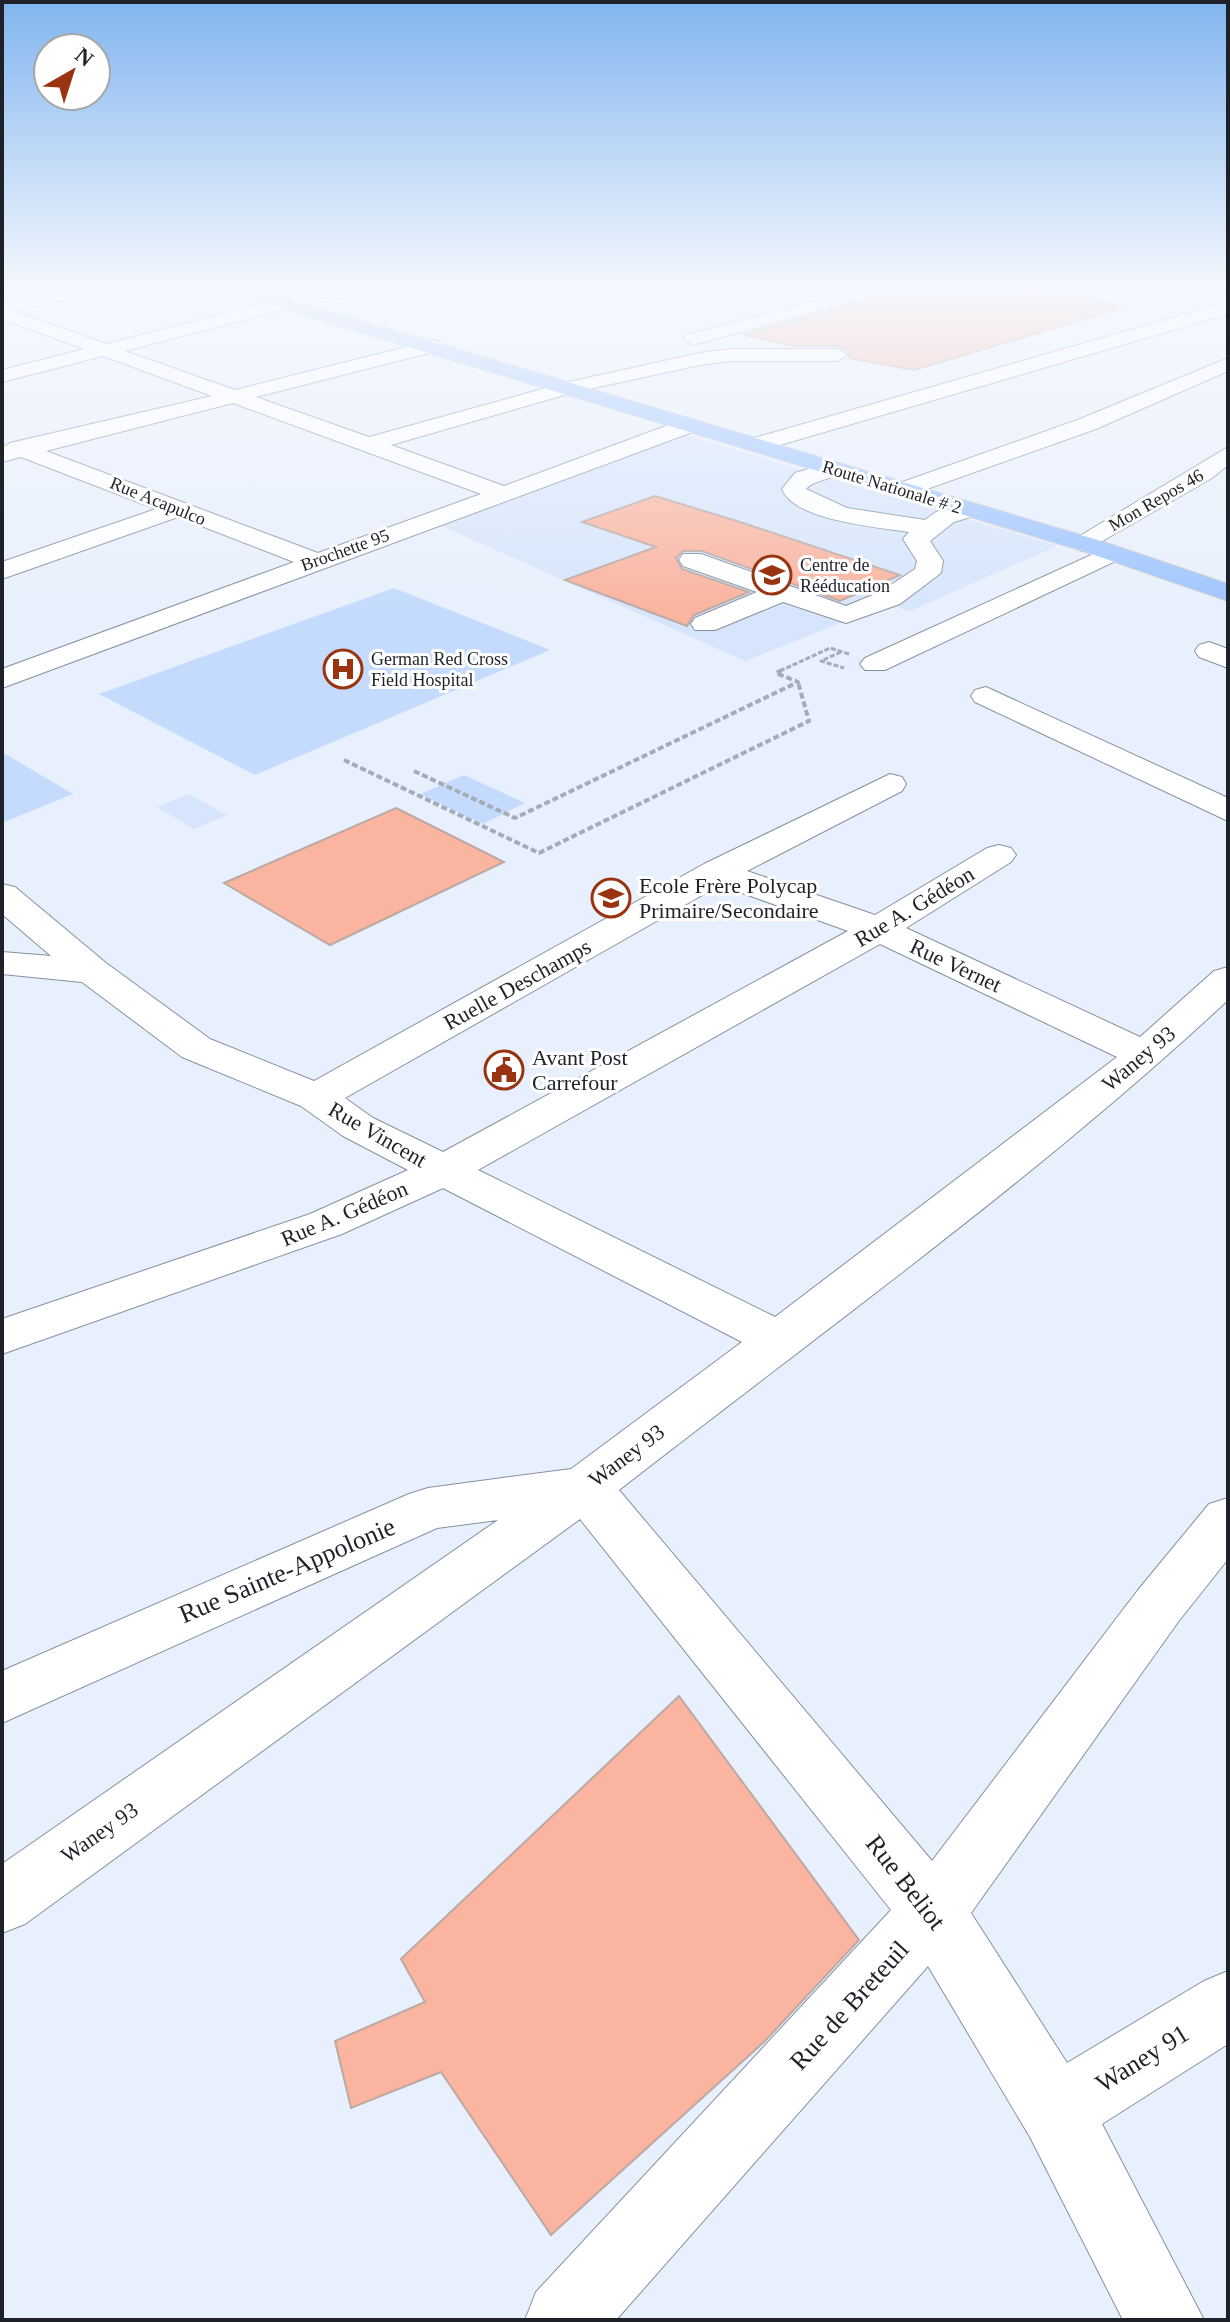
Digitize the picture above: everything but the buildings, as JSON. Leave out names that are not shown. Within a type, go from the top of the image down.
[{"type":"main road","name":"Route Nationale # 2","points":[[600,396],[1113,553],[1228,593]]},
{"type":"street","points":[[9,448],[226,396]]},
{"type":"street","points":[[236,396],[502,493]]},
{"type":"street","points":[[367,445],[538,396]]},
{"type":"street","points":[[755,445],[923,396]]},
{"type":"street","points":[[902,490],[1088,424],[1152,396]]},
{"type":"street","name":"Brochette 95","points":[[6,677],[690,425]]},
{"type":"street","name":"Rue Acapulco","points":[[9,448],[122,485],[176,510],[315,561]]},
{"type":"street","name":"Mon Repos 46","points":[[1081,543],[1204,473],[1228,454]]},
{"type":"street","points":[[831,469],[803,478],[794,489],[797,496],[841,514],[927,528]]},
{"type":"street","points":[[1204,473],[1228,482]]},
{"type":"street","points":[[2,571],[176,510]]},
{"type":"street","points":[[692,560],[846,615],[890,598],[931,570],[930,561],[916,544],[916,539],[945,517],[968,510]]},
{"type":"street","points":[[875,664],[1113,553]]},
{"type":"street","points":[[705,624],[782,592]]},
{"type":"street","points":[[986,696],[1228,811]]},
{"type":"street","name":"Ruelle Deschamps","points":[[316,1097],[717,872],[890,784]]},
{"type":"street","name":"Rue A. Gédéon","points":[[14,1321],[326,1224],[442,1171],[879,929],[999,855]]},
{"type":"street","name":"Rue Vernet","points":[[717,872],[879,929],[1145,1055]]},
{"type":"street","name":"Rue Vincent","points":[[2,895],[92,971],[196,1048],[316,1097],[358,1127],[778,1339]]},
{"type":"street","points":[[2,963],[92,971]]},
{"type":"street","name":"Waney 93","points":[[2,1902],[585,1487],[1145,1055],[1228,979]]},
{"type":"street","name":"Rue Sainte-Appolonie","points":[[2,1698],[428,1509],[585,1487]]},
{"type":"street","name":"Rue Beliot","points":[[585,1487],[933,1912],[1056,2111],[1165,2320]]},
{"type":"street","name":"Rue de Breteuil","points":[[564,2320],[933,1912],[1158,1606],[1228,1519]]},
{"type":"street","name":"Waney 91","points":[[1056,2111],[1228,2005]]},
{"type":"path","points":[[798,682],[776,673],[830,648]]},
{"type":"path","points":[[344,760],[539,853],[809,721],[798,682]]},
{"type":"path","points":[[414,771],[515,818],[798,682]]},
{"type":"shaded area","name":"Centre de Rééducation","points":[[683,434],[1057,546],[910,611],[888,604],[745,661],[435,523]]},
{"type":"shaded area","points":[[394,588],[550,650],[255,775],[99,694]]},
{"type":"shaded area","points":[[2,752],[73,794],[2,823]]},
{"type":"shaded area","points":[[464,775],[525,803],[483,824],[420,794]]},
{"type":"shaded area","points":[[189,794],[227,815],[194,829],[157,807]]},
{"type":"place","name":"Centre de Rééducation","points":[[772,575]]},
{"type":"place","name":"German Red Cross Field Hospital","points":[[343,669]]},
{"type":"place","name":"Ecole Frère Polycap Primaire/Secondaire","points":[[611,898]]},
{"type":"place","name":"Avant Post Carrefour","points":[[504,1070]]}]
